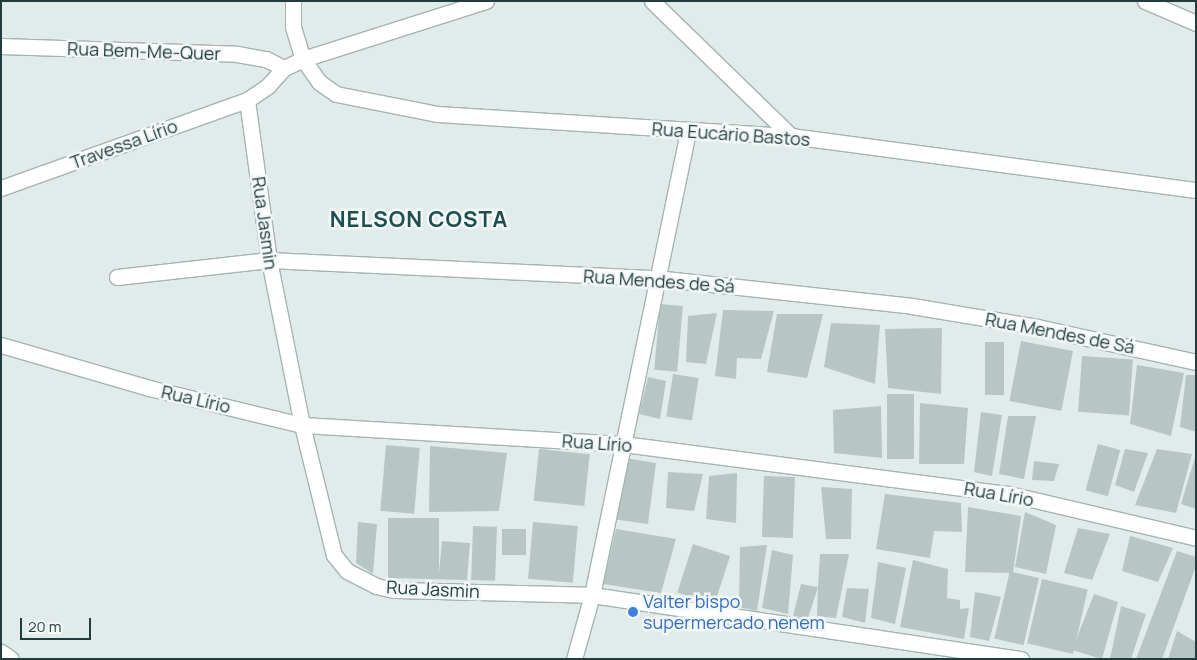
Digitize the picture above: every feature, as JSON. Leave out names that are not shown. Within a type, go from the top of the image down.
[{"type":"street","points":[[293,1],[293,27],[303,59]]},
{"type":"street","points":[[247,100],[268,86],[284,68],[303,59],[486,1]]},
{"type":"street","points":[[652,1],[791,136]]},
{"type":"street","points":[[1145,1],[1196,24]]},
{"type":"street","name":"Rua Bem-Me-Quer","points":[[1,46],[237,54],[266,58],[284,68]]},
{"type":"street","name":"Rua Eucário Bastos","points":[[303,59],[319,82],[336,94],[391,107],[522,122],[791,136],[1196,190]]},
{"type":"street","name":"Travessa Lírio","points":[[1,188],[247,100]]},
{"type":"street","name":"Rua Jasmin","points":[[247,100],[269,260],[302,425],[334,555],[347,570],[360,578],[394,590],[592,595],[1021,659]]},
{"type":"street","points":[[574,659],[592,595],[688,130]]},
{"type":"street","name":"Rua Mendes de Sá","points":[[117,277],[269,260],[656,278],[912,306],[1037,327],[1196,362]]},
{"type":"street","name":"Rua Lírio","points":[[1,345],[149,388],[302,425],[624,444],[1009,494],[1196,538]]},
{"type":"street","points":[[1,652],[11,659]]},
{"type":"building","points":[[660,304],[683,306],[677,372],[654,370]]},
{"type":"building","points":[[723,310],[774,311],[761,359],[737,358],[736,379],[715,376]]},
{"type":"building","points":[[717,313],[706,364],[686,362],[688,316]]},
{"type":"building","points":[[777,314],[823,314],[807,378],[767,372]]},
{"type":"building","points":[[831,323],[880,325],[875,384],[824,367]]},
{"type":"building","points":[[942,328],[941,394],[888,388],[885,329]]},
{"type":"building","points":[[1021,341],[1073,351],[1061,411],[1009,401]]},
{"type":"building","points":[[985,342],[1004,342],[1004,395],[985,395]]},
{"type":"building","points":[[1082,356],[1133,360],[1129,415],[1078,412]]},
{"type":"building","points":[[1137,365],[1184,373],[1171,436],[1130,424]]},
{"type":"building","points":[[673,374],[699,378],[692,421],[666,416]]},
{"type":"building","points":[[1186,375],[1196,375],[1196,432],[1180,427]]},
{"type":"building","points":[[648,377],[666,381],[660,419],[639,414]]},
{"type":"building","points":[[887,394],[914,394],[914,459],[887,459]]},
{"type":"building","points":[[920,403],[968,408],[964,464],[919,464]]},
{"type":"building","points":[[881,406],[882,458],[834,453],[833,410]]},
{"type":"building","points":[[981,412],[1002,415],[992,476],[974,472]]},
{"type":"building","points":[[1008,416],[1036,416],[1024,479],[999,474]]},
{"type":"building","points":[[1098,444],[1120,450],[1108,496],[1086,490]]},
{"type":"building","points":[[386,445],[420,448],[414,514],[380,511]]},
{"type":"building","points":[[430,446],[507,453],[499,511],[429,512]]},
{"type":"building","points":[[539,449],[590,454],[584,506],[534,501]]},
{"type":"building","points":[[1125,449],[1148,453],[1134,492],[1115,485]]},
{"type":"building","points":[[1157,449],[1192,454],[1176,513],[1135,505]]},
{"type":"building","points":[[1196,457],[1196,509],[1181,504]]},
{"type":"building","points":[[625,458],[656,463],[648,524],[612,519]]},
{"type":"building","points":[[1034,461],[1059,464],[1054,481],[1032,480]]},
{"type":"building","points":[[668,472],[703,474],[694,511],[666,508]]},
{"type":"building","points":[[737,473],[736,523],[706,519],[709,476]]},
{"type":"building","points":[[764,476],[795,477],[793,538],[762,537]]},
{"type":"building","points":[[821,487],[852,489],[851,539],[826,539]]},
{"type":"building","points":[[885,494],[961,503],[962,532],[934,531],[930,558],[876,549]]},
{"type":"building","points":[[968,507],[1021,516],[1013,573],[965,572]]},
{"type":"building","points":[[1025,512],[1056,525],[1046,574],[1015,567]]},
{"type":"building","points":[[388,518],[439,518],[439,573],[442,541],[470,543],[467,580],[388,578]]},
{"type":"building","points":[[358,522],[377,524],[373,574],[356,563]]},
{"type":"building","points":[[533,522],[578,526],[573,583],[528,579]]},
{"type":"building","points":[[473,526],[497,527],[495,581],[471,580]]},
{"type":"building","points":[[1078,528],[1110,534],[1092,580],[1064,573]]},
{"type":"building","points":[[502,529],[526,529],[526,555],[502,555]]},
{"type":"building","points":[[616,529],[676,539],[661,593],[603,584]]},
{"type":"building","points":[[1130,536],[1173,548],[1158,582],[1122,571]]},
{"type":"building","points":[[693,544],[730,556],[714,605],[677,593]]},
{"type":"building","points":[[767,545],[757,611],[739,607],[740,547]]},
{"type":"building","points":[[772,550],[793,555],[788,614],[762,608]]},
{"type":"building","points":[[1177,551],[1196,557],[1196,566],[1162,659],[1136,659]]},
{"type":"building","points":[[820,554],[849,554],[836,618],[817,616]]},
{"type":"building","points":[[913,560],[948,569],[947,598],[960,600],[960,609],[969,608],[964,639],[900,627]]},
{"type":"building","points":[[878,562],[906,568],[895,624],[871,618]]},
{"type":"building","points":[[1010,571],[1039,578],[1023,645],[994,638]]},
{"type":"building","points":[[1042,579],[1088,590],[1073,654],[1027,643]]},
{"type":"building","points":[[801,584],[818,587],[808,618],[793,616]]},
{"type":"building","points":[[847,588],[869,589],[865,623],[842,617]]},
{"type":"building","points":[[975,592],[1001,597],[989,641],[970,637]]},
{"type":"building","points":[[1094,594],[1118,602],[1102,659],[1072,650]]},
{"type":"building","points":[[1121,606],[1146,614],[1131,659],[1110,659]]},
{"type":"building","points":[[1177,631],[1196,642],[1196,659],[1168,659]]},
{"type":"place","name":"Valter bispo supermercado nenem","points":[[633,612]]},
{"type":"district","name":"NELSON COSTA","points":[[419,220]]}]
